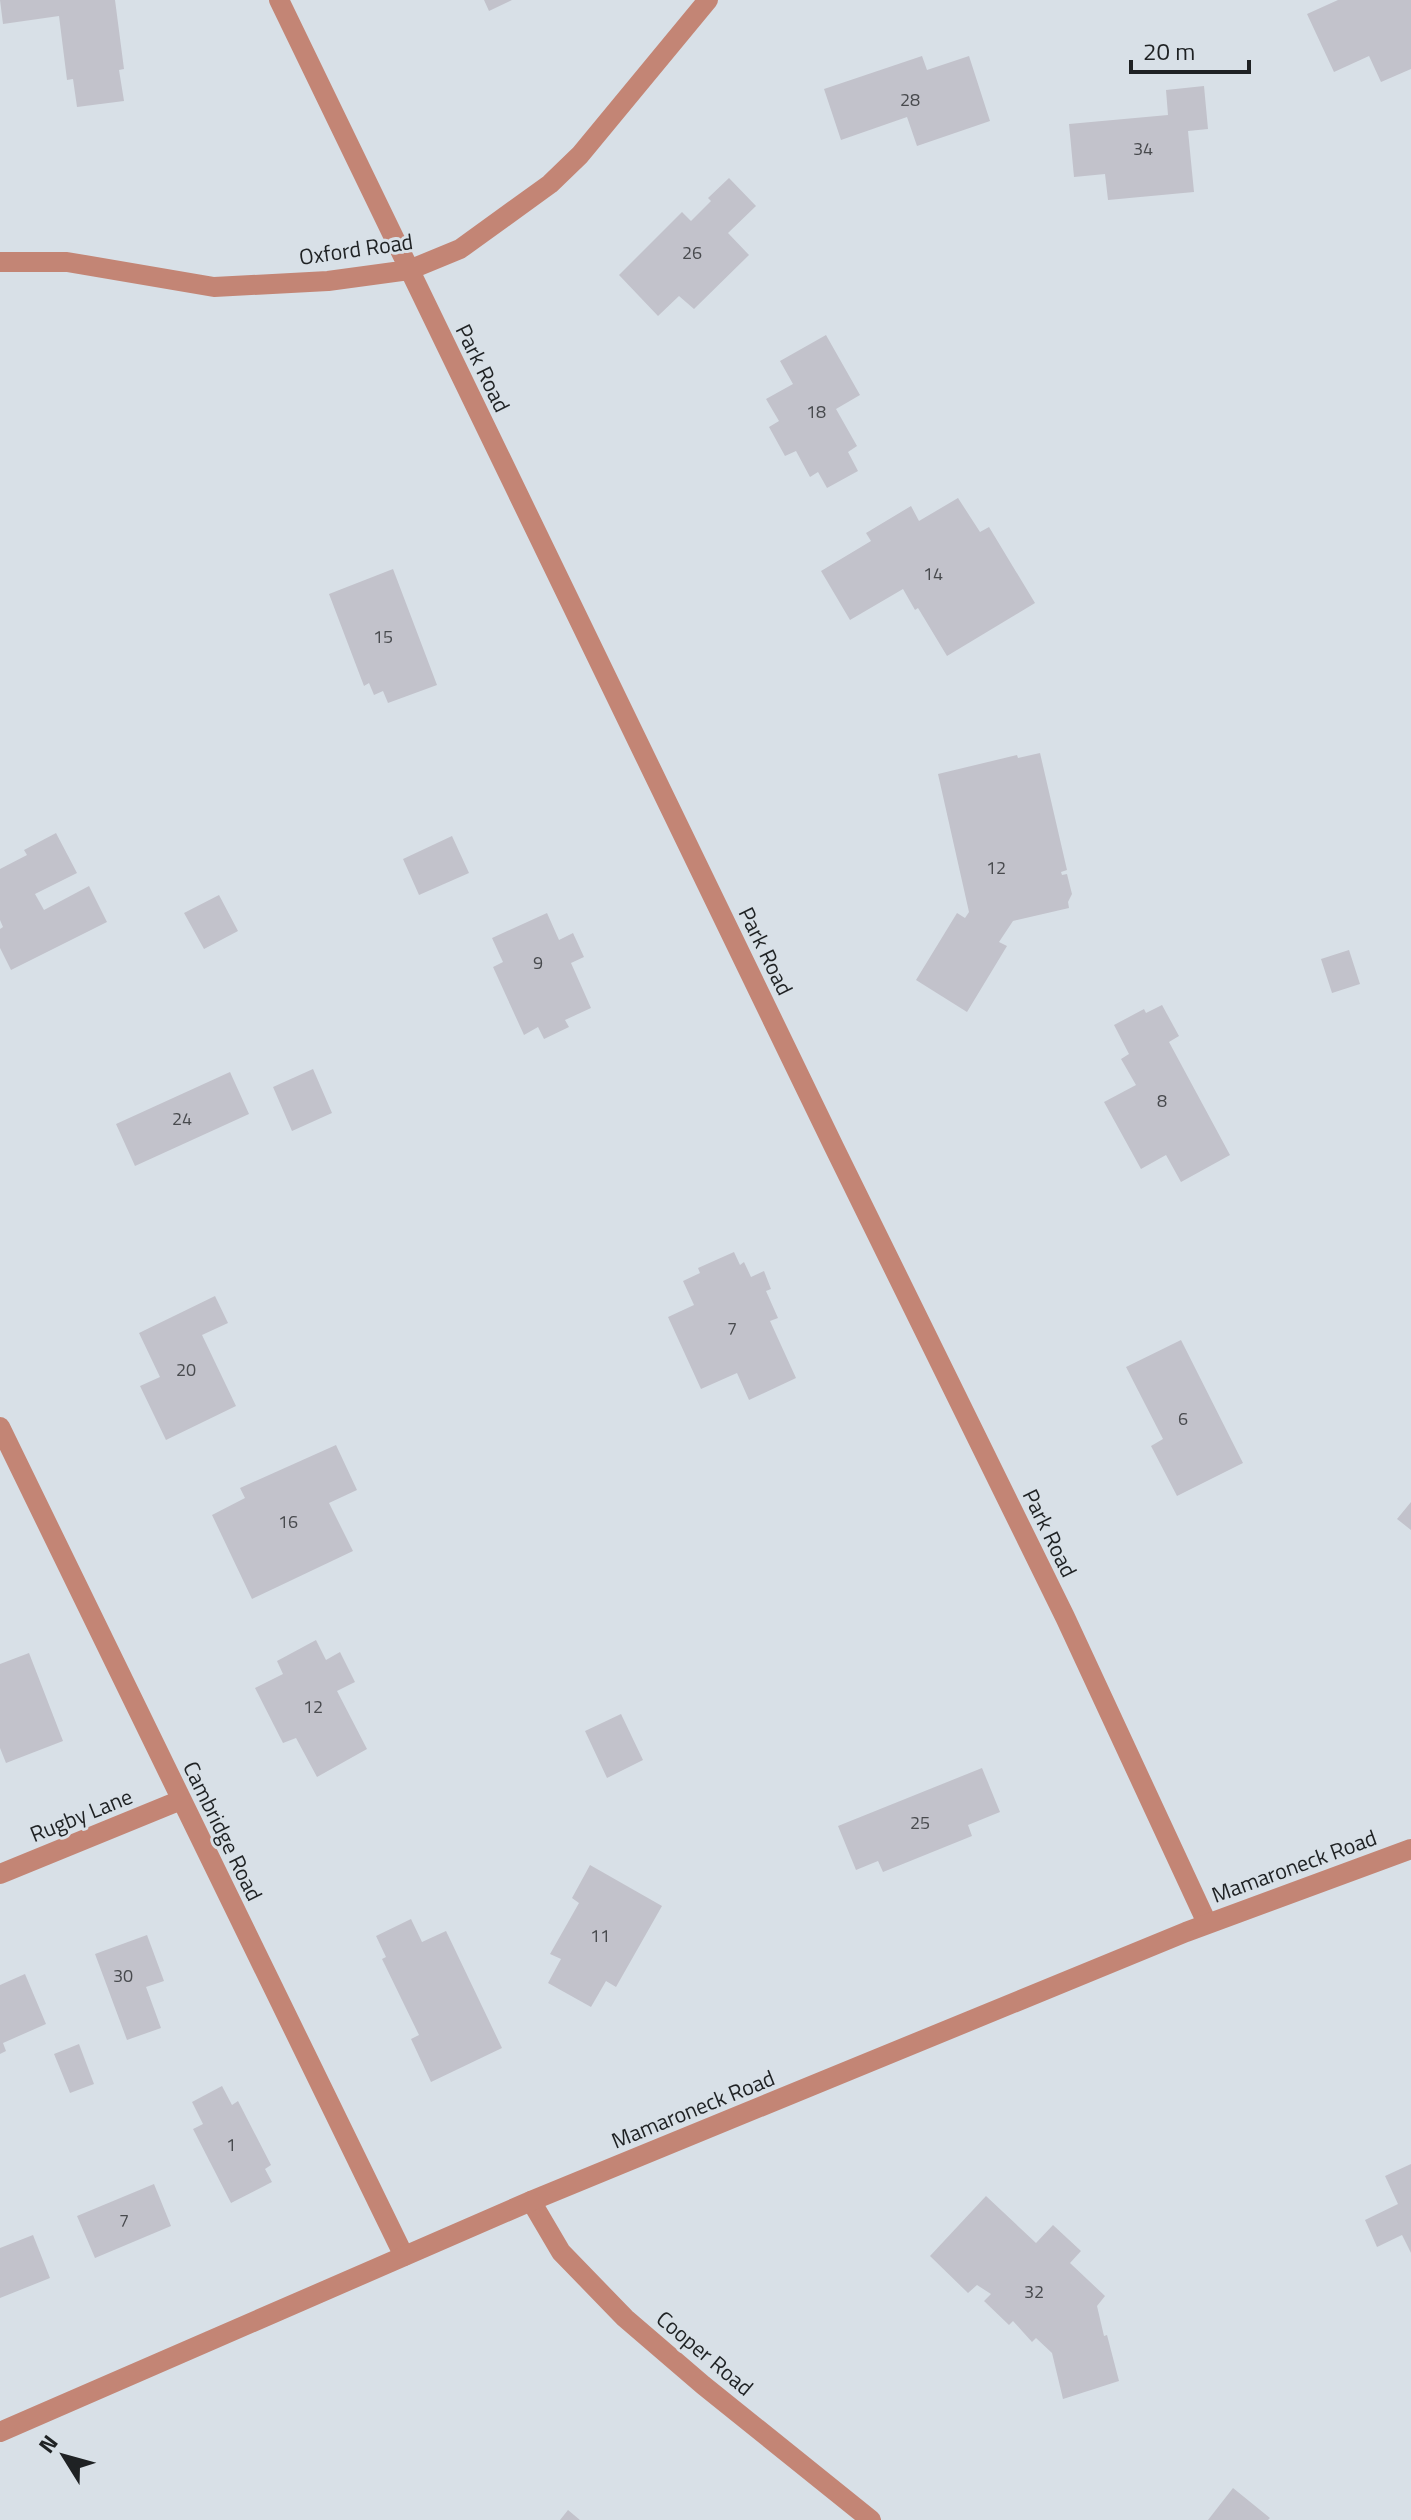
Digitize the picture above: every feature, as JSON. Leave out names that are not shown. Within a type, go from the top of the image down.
[{"type":"street","name":"Park Road","points":[[279,0],[1065,1617],[1207,1923]]},
{"type":"street","name":"Oxford Road","points":[[0,262],[67,262],[214,287],[328,281],[409,270],[460,249],[550,184],[580,155],[708,0]]},
{"type":"street","name":"Cambridge Road","points":[[0,1427],[404,2256]]},
{"type":"street","name":"Rugby Lane","points":[[0,1874],[181,1800]]},
{"type":"street","name":"Mamaroneck Road","points":[[0,2432],[531,2201],[1207,1923],[1411,1849]]},
{"type":"street","name":"Cooper Road","points":[[531,2201],[561,2252],[625,2318],[871,2520]]},
{"type":"building","points":[[0,0],[115,0],[124,69],[119,70],[124,101],[77,107],[73,79],[67,80],[59,16],[3,24]]},
{"type":"building","points":[[484,0],[512,0],[489,11]]},
{"type":"building","points":[[1338,0],[1411,0],[1411,69],[1381,82],[1369,56],[1334,72],[1307,14]]},
{"type":"building","points":[[922,56],[927,70],[969,56],[990,121],[917,146],[907,117],[841,140],[824,89]]},
{"type":"building","points":[[1204,86],[1208,129],[1188,131],[1194,192],[1108,200],[1105,174],[1074,177],[1069,124],[1168,115],[1166,90]]},
{"type":"building","points":[[729,178],[756,206],[728,233],[749,255],[694,309],[679,296],[658,316],[619,275],[682,212],[691,221],[711,201],[708,198]]},
{"type":"building","points":[[826,335],[860,395],[836,409],[857,446],[848,452],[858,471],[827,488],[818,472],[810,477],[796,451],[785,456],[769,427],[779,421],[766,399],[793,384],[780,361]]},
{"type":"building","points":[[958,498],[980,532],[989,527],[1035,603],[947,656],[903,589],[850,620],[821,571],[871,541],[866,533],[911,506],[919,521]]},
{"type":"building","points":[[393,569],[437,685],[388,703],[383,691],[374,695],[369,683],[364,686],[329,594]]},
{"type":"building","points":[[1040,753],[1067,870],[1061,872],[1062,875],[1067,874],[1072,894],[1069,908],[1013,921],[999,942],[1007,946],[967,1012],[916,980],[957,913],[965,918],[969,912],[938,774],[1017,755],[1018,758]]},
{"type":"building","points":[[56,833],[77,873],[35,894],[44,910],[89,886],[107,922],[11,970],[0,948],[0,929],[3,927],[0,920],[0,869],[27,855],[24,850]]},
{"type":"building","points":[[452,836],[469,873],[419,895],[403,859]]},
{"type":"building","points":[[219,895],[238,931],[204,949],[184,913]]},
{"type":"building","points":[[547,913],[559,940],[573,933],[584,957],[571,963],[591,1008],[565,1020],[569,1027],[544,1039],[538,1027],[524,1035],[493,967],[503,962],[492,938]]},
{"type":"building","points":[[1349,950],[1360,984],[1332,993],[1321,959]]},
{"type":"building","points":[[1162,1005],[1179,1036],[1169,1042],[1230,1155],[1181,1182],[1166,1155],[1141,1169],[1104,1102],[1136,1085],[1121,1059],[1129,1054],[1114,1025],[1144,1009],[1146,1013]]},
{"type":"building","points":[[313,1069],[332,1113],[292,1131],[273,1087]]},
{"type":"building","points":[[230,1072],[249,1114],[135,1166],[116,1124]]},
{"type":"building","points":[[734,1252],[740,1265],[744,1262],[751,1277],[764,1271],[771,1289],[766,1291],[778,1318],[770,1321],[796,1378],[749,1400],[737,1373],[701,1389],[668,1317],[694,1305],[683,1281],[700,1273],[698,1268]]},
{"type":"building","points":[[215,1296],[228,1323],[202,1335],[236,1406],[166,1440],[140,1386],[160,1377],[139,1333]]},
{"type":"building","points":[[1181,1340],[1243,1463],[1177,1496],[1151,1446],[1163,1439],[1126,1367]]},
{"type":"building","points":[[336,1445],[357,1490],[329,1503],[353,1551],[252,1599],[212,1515],[245,1498],[240,1488]]},
{"type":"building","points":[[1411,1502],[1411,1530],[1397,1519]]},
{"type":"building","points":[[316,1640],[326,1660],[340,1652],[355,1682],[337,1691],[367,1749],[317,1777],[296,1738],[283,1743],[255,1688],[283,1674],[277,1661]]},
{"type":"building","points":[[29,1653],[63,1741],[6,1763],[0,1748],[0,1664]]},
{"type":"building","points":[[621,1714],[643,1760],[607,1778],[585,1731]]},
{"type":"building","points":[[982,1768],[1000,1812],[968,1825],[972,1836],[883,1872],[878,1861],[856,1870],[838,1826]]},
{"type":"building","points":[[590,1865],[662,1906],[616,1987],[606,1981],[591,2007],[548,1983],[561,1959],[550,1954],[579,1903],[572,1898]]},
{"type":"building","points":[[411,1919],[422,1942],[446,1931],[502,2048],[431,2082],[411,2039],[419,2035],[382,1959],[386,1957],[376,1936]]},
{"type":"building","points":[[147,1935],[164,1981],[146,1987],[161,2028],[127,2040],[95,1954]]},
{"type":"building","points":[[25,1974],[46,2024],[3,2043],[6,2051],[0,2054],[0,1985]]},
{"type":"building","points":[[79,2044],[94,2084],[70,2093],[54,2054]]},
{"type":"building","points":[[222,2086],[232,2105],[238,2101],[271,2165],[265,2169],[272,2182],[231,2203],[193,2129],[203,2124],[192,2102]]},
{"type":"building","points":[[1411,2164],[1411,2253],[1402,2235],[1377,2247],[1365,2220],[1398,2204],[1385,2176]]},
{"type":"building","points":[[154,2184],[171,2226],[95,2258],[77,2216]]},
{"type":"building","points":[[986,2196],[1036,2243],[1053,2225],[1081,2251],[1070,2263],[1105,2296],[1097,2306],[1119,2381],[1063,2399],[1052,2353],[1036,2338],[1032,2342],[1013,2321],[1009,2325],[984,2301],[991,2294],[977,2285],[968,2293],[930,2256]]},
{"type":"building","points":[[33,2235],[50,2278],[0,2298],[0,2248]]},
{"type":"building","points":[[1233,2488],[1270,2518],[1208,2520]]},
{"type":"building","points":[[568,2510],[580,2520],[560,2520]]}]
